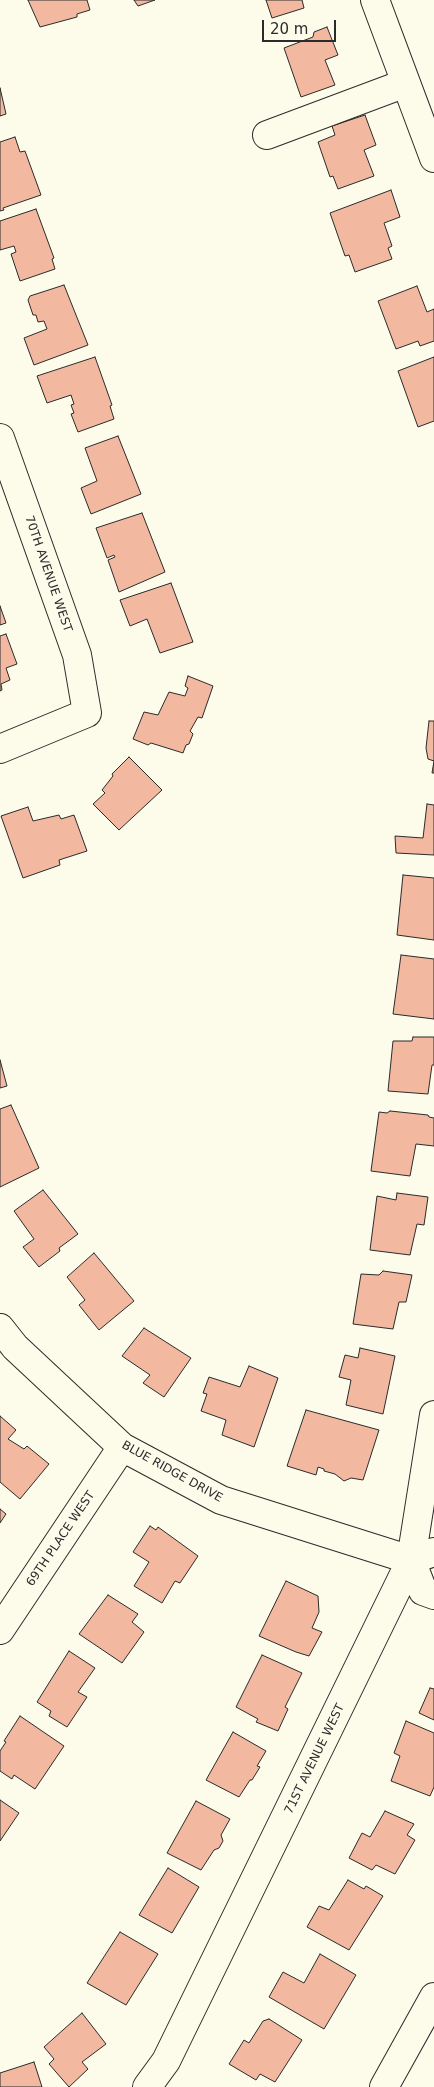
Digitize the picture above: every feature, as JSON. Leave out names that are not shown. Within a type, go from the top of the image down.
[{"type":"street","points":[[375,0],[434,158]]},
{"type":"street","points":[[267,135],[406,83]]},
{"type":"street","name":"70TH AVENUE WEST","points":[[0,438],[76,655],[87,713],[0,749]]},
{"type":"street","name":"BLUE RIDGE DRIVE","points":[[0,1328],[15,1347],[122,1447],[221,1500],[423,1556]]},
{"type":"street","name":"71ST AVENUE WEST","points":[[147,2087],[166,2061],[423,1556],[434,1415]]},
{"type":"street","name":"69TH PLACE WEST","points":[[0,1630],[122,1447]]},
{"type":"street","points":[[423,1556],[423,1591],[434,1595]]},
{"type":"street","points":[[384,2087],[434,1997]]},
{"type":"building","points":[[28,0],[87,0],[90,10],[77,14],[77,17],[40,27]]},
{"type":"building","points":[[134,0],[155,0],[138,6]]},
{"type":"building","points":[[266,0],[302,0],[304,8],[272,18]]},
{"type":"building","points":[[327,27],[338,55],[325,60],[335,85],[301,97],[284,48],[313,37],[314,32]]},
{"type":"building","points":[[0,88],[6,114],[0,116]]},
{"type":"building","points":[[365,115],[376,145],[364,150],[374,176],[338,189],[333,176],[330,177],[318,142],[335,135],[332,126]]},
{"type":"building","points":[[15,137],[20,152],[25,151],[41,195],[3,208],[4,210],[0,211],[0,142]]},
{"type":"building","points":[[391,190],[400,217],[384,223],[392,246],[388,248],[392,259],[355,272],[349,255],[345,256],[330,213]]},
{"type":"building","points":[[36,209],[54,258],[52,259],[55,269],[20,281],[11,254],[16,252],[14,246],[0,250],[0,221]]},
{"type":"building","points":[[64,285],[88,345],[34,365],[24,338],[47,329],[44,321],[38,322],[36,315],[33,315],[28,300],[30,296]]},
{"type":"building","points":[[417,286],[427,312],[434,309],[434,341],[420,346],[418,341],[396,349],[378,301]]},
{"type":"building","points":[[95,357],[112,405],[110,406],[114,419],[78,432],[71,414],[74,413],[71,405],[74,404],[71,395],[47,403],[37,376]]},
{"type":"building","points":[[434,357],[434,421],[418,427],[398,371]]},
{"type":"building","points":[[118,436],[141,494],[91,514],[81,488],[97,481],[85,448]]},
{"type":"building","points":[[142,513],[165,572],[119,592],[108,560],[115,557],[114,555],[107,558],[96,528]]},
{"type":"building","points":[[171,583],[193,642],[160,653],[147,619],[130,626],[120,600]]},
{"type":"building","points":[[0,606],[6,623],[0,625]]},
{"type":"building","points":[[6,634],[17,664],[6,668],[10,680],[1,684],[2,690],[0,691],[0,636]]},
{"type":"building","points":[[188,676],[213,686],[202,718],[198,717],[190,731],[193,734],[183,753],[151,743],[148,745],[133,739],[144,712],[158,715],[169,692],[185,696],[188,688],[185,686]]},
{"type":"building","points":[[429,721],[434,721],[434,761],[428,759],[426,748]]},
{"type":"building","points":[[129,757],[162,790],[119,830],[93,804],[105,793],[102,790],[113,776],[112,774]]},
{"type":"building","points":[[427,804],[434,805],[434,855],[396,853],[395,836],[423,838]]},
{"type":"building","points":[[28,807],[33,821],[59,815],[61,819],[74,815],[87,851],[59,860],[60,865],[23,878],[1,816]]},
{"type":"building","points":[[403,875],[434,878],[434,940],[397,935]]},
{"type":"building","points":[[401,955],[434,959],[434,1019],[393,1014]]},
{"type":"building","points":[[413,1037],[434,1037],[434,1065],[432,1065],[428,1094],[388,1091],[393,1041],[412,1041]]},
{"type":"building","points":[[0,1060],[7,1086],[0,1088]]},
{"type":"building","points":[[11,1105],[39,1168],[0,1187],[0,1109]]},
{"type":"building","points":[[390,1111],[428,1115],[434,1118],[434,1146],[416,1144],[410,1176],[371,1171],[379,1112],[387,1113]]},
{"type":"building","points":[[43,1190],[78,1234],[59,1248],[60,1251],[39,1267],[23,1247],[34,1239],[14,1211]]},
{"type":"building","points":[[397,1193],[428,1197],[424,1225],[417,1224],[410,1255],[370,1250],[377,1196],[396,1200]]},
{"type":"building","points":[[94,1253],[134,1301],[99,1330],[79,1305],[85,1300],[67,1277]]},
{"type":"building","points":[[383,1271],[412,1275],[406,1302],[399,1302],[393,1329],[353,1324],[361,1274],[379,1275]]},
{"type":"building","points":[[144,1328],[191,1358],[164,1397],[143,1383],[150,1375],[122,1356]]},
{"type":"building","points":[[360,1348],[395,1356],[383,1414],[346,1405],[351,1380],[339,1377],[345,1355],[358,1358]]},
{"type":"building","points":[[249,1366],[278,1378],[254,1447],[222,1435],[226,1420],[201,1411],[207,1394],[203,1393],[209,1377],[240,1387]]},
{"type":"building","points":[[306,1410],[379,1430],[363,1480],[351,1478],[344,1481],[335,1474],[318,1467],[316,1475],[287,1466]]},
{"type":"building","points":[[0,1416],[16,1430],[8,1439],[24,1449],[27,1446],[49,1464],[20,1499],[0,1482]]},
{"type":"building","points":[[0,1509],[6,1514],[0,1523]]},
{"type":"building","points":[[150,1526],[156,1530],[158,1527],[198,1556],[180,1583],[175,1581],[162,1603],[134,1586],[149,1562],[133,1552]]},
{"type":"building","points":[[286,1581],[318,1596],[319,1612],[312,1628],[322,1632],[309,1656],[259,1636]]},
{"type":"building","points":[[108,1595],[138,1614],[132,1622],[144,1632],[122,1663],[79,1634]]},
{"type":"building","points":[[69,1651],[95,1668],[78,1692],[87,1697],[67,1727],[49,1716],[51,1711],[37,1702]]},
{"type":"building","points":[[262,1655],[302,1673],[285,1707],[288,1709],[278,1731],[256,1722],[258,1719],[236,1707]]},
{"type":"building","points":[[430,1688],[434,1689],[434,1720],[419,1713]]},
{"type":"building","points":[[20,1716],[64,1746],[35,1789],[14,1775],[12,1779],[0,1771],[0,1751]]},
{"type":"building","points":[[406,1721],[434,1733],[434,1787],[430,1796],[391,1781],[400,1756],[394,1753]]},
{"type":"building","points":[[233,1732],[266,1751],[257,1766],[260,1767],[239,1797],[206,1780]]},
{"type":"building","points":[[0,1800],[19,1813],[0,1841]]},
{"type":"building","points":[[196,1801],[230,1819],[221,1835],[223,1841],[219,1848],[214,1850],[201,1870],[167,1853]]},
{"type":"building","points":[[385,1811],[414,1824],[407,1835],[415,1840],[395,1874],[376,1865],[372,1870],[349,1858],[362,1833],[370,1837]]},
{"type":"building","points":[[168,1868],[199,1887],[172,1933],[139,1915]]},
{"type":"building","points":[[348,1880],[364,1889],[366,1886],[383,1896],[349,1950],[307,1927],[319,1906],[329,1910]]},
{"type":"building","points":[[120,1932],[158,1954],[126,2005],[87,1983]]},
{"type":"building","points":[[320,1954],[356,1975],[324,2029],[269,1997],[283,1972],[304,1983]]},
{"type":"building","points":[[82,2013],[106,2044],[82,2062],[88,2069],[69,2087],[49,2064],[54,2059],[44,2047]]},
{"type":"building","points":[[269,2019],[302,2040],[275,2082],[260,2074],[256,2080],[229,2064],[244,2040],[249,2043],[263,2021]]},
{"type":"building","points":[[34,2062],[42,2087],[0,2087],[0,2073]]}]
